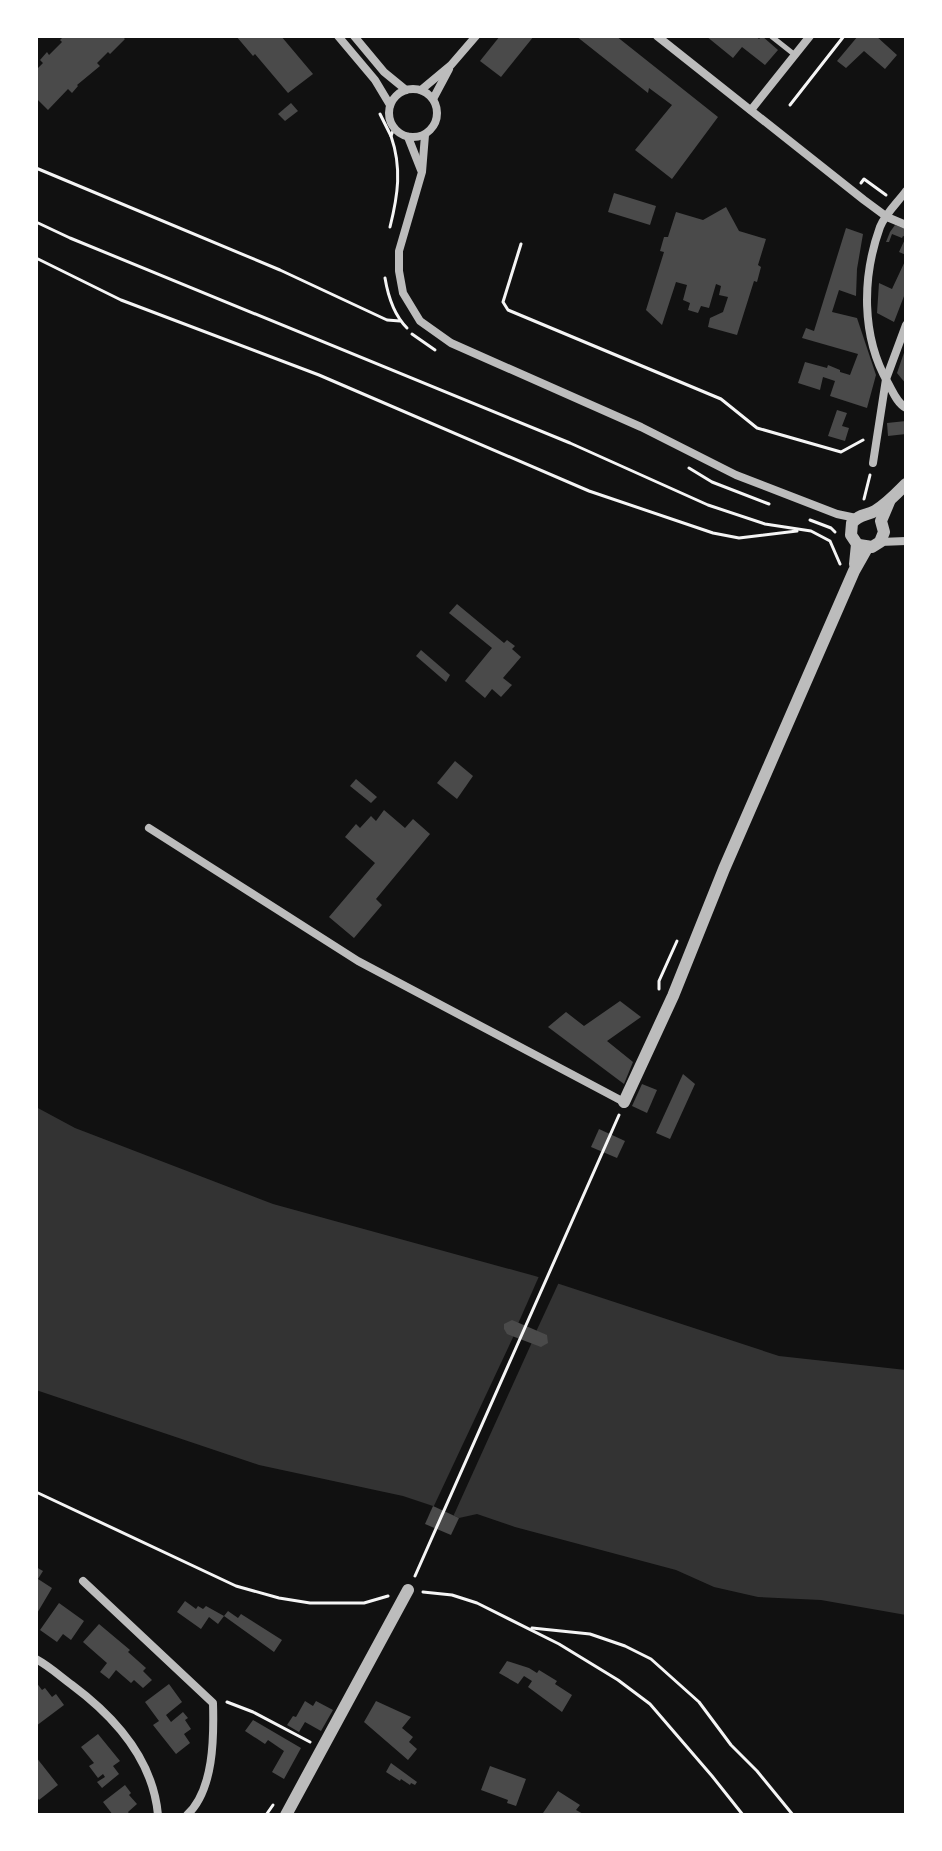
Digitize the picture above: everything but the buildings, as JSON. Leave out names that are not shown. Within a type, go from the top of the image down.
[{"type":"street","points":[[338,36],[375,80],[390,105]]},
{"type":"street","points":[[354,36],[384,72],[406,90]]},
{"type":"street","points":[[421,90],[451,65],[476,36]]},
{"type":"street","points":[[657,36],[887,217],[906,225]]},
{"type":"street","points":[[751,110],[810,36]]},
{"type":"street","points":[[433,99],[451,65]]},
{"type":"street","points":[[406,90],[421,90],[433,99],[438,114],[425,135],[408,137],[400,134],[390,121],[393,99],[406,90]]},
{"type":"street","points":[[425,135],[422,172],[399,251],[403,293],[420,321],[451,343],[641,427],[736,475],[853,523]]},
{"type":"street","points":[[408,137],[422,172]]},
{"type":"street","points":[[906,191],[881,224],[868,274],[866,315],[874,353],[901,405],[906,408]]},
{"type":"street","points":[[873,463],[886,379],[906,325]]},
{"type":"street","points":[[149,828],[358,961],[624,1102],[673,996],[862,546],[889,502],[906,484]]},
{"type":"street","points":[[853,523],[864,514],[902,541]]},
{"type":"street","points":[[853,523],[853,540],[862,546]]},
{"type":"street","points":[[83,1581],[213,1703],[211,1762],[200,1796],[187,1815]]},
{"type":"street","points":[[286,1815],[408,1590]]},
{"type":"street","points":[[36,1659],[97,1703],[121,1729],[147,1769],[158,1815]]},
{"type":"lane","points":[[771,36],[795,55]]},
{"type":"path","points":[[790,105],[844,36]]},
{"type":"path","points":[[36,168],[280,270],[387,320],[420,321]]},
{"type":"path","points":[[36,222],[570,443],[708,505],[765,524],[811,531],[830,541],[839,563],[854,571]]},
{"type":"path","points":[[521,244],[503,302],[508,310],[721,399],[757,428],[841,452],[863,441]]},
{"type":"path","points":[[36,258],[121,300],[319,375],[589,491],[683,524],[739,538],[804,530]]},
{"type":"path","points":[[873,463],[865,497],[876,522]]},
{"type":"path","points":[[408,1590],[624,1102]]},
{"type":"path","points":[[36,1492],[236,1586],[279,1598],[310,1603],[364,1603],[408,1590],[452,1595],[477,1603],[559,1644],[618,1680],[650,1704],[743,1815]]},
{"type":"path","points":[[527,1628],[590,1634],[651,1659],[699,1702],[731,1745],[793,1815]]},
{"type":"path","points":[[213,1703],[225,1702],[253,1712],[312,1743]]},
{"type":"shaded area","points":[[36,1107],[75,1128],[273,1204],[535,1276],[779,1356],[906,1370],[906,1615],[821,1600],[758,1597],[714,1587],[676,1570],[477,1514],[459,1518],[403,1496],[259,1465],[36,1390]]},
{"type":"pier","points":[[540,1274],[560,1280],[535,1334],[517,1326]]},
{"type":"pier","points":[[515,1333],[533,1340],[452,1519],[432,1510]]}]
